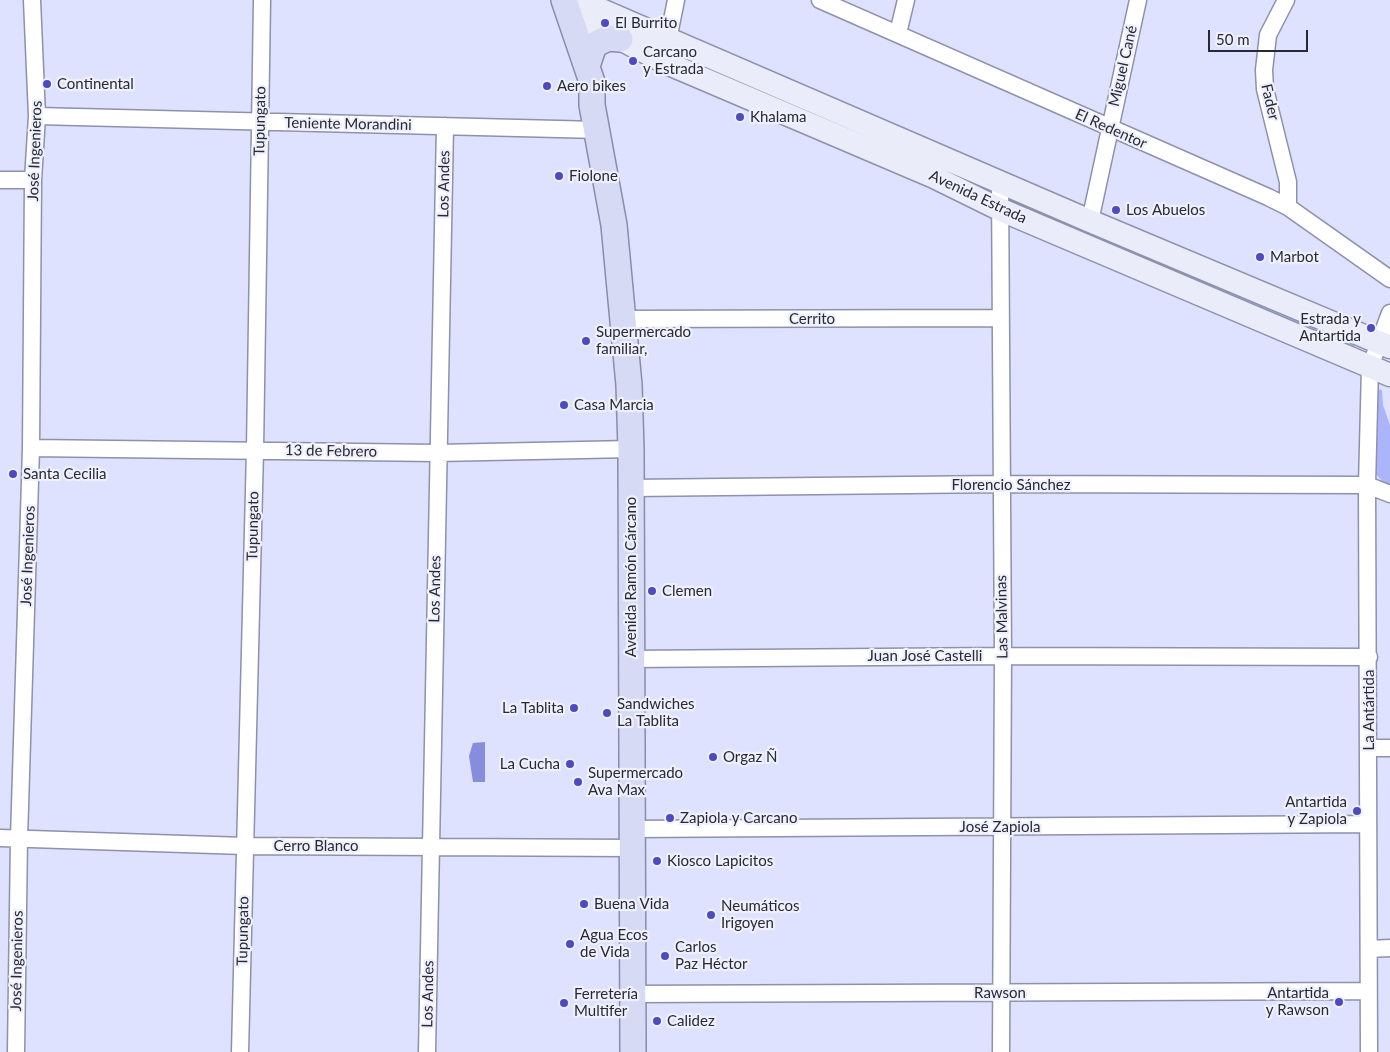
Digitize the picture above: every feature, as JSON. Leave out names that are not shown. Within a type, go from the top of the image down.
[{"type":"main road","name":"Avenida Estrada","points":[[564,2],[668,37],[1090,221],[1384,345]]},
{"type":"main road","name":"Avenida Estrada","points":[[564,2],[620,39],[664,62],[934,177],[999,209],[1142,268],[1380,371]]},
{"type":"main road","name":"Avenida Ramón Cárcano","points":[[564,2],[592,82],[592,105],[614,225],[624,319],[631,449],[630,658],[633,1052]]},
{"type":"main road","name":"Avenida Ramón Cárcano","points":[[564,2],[580,85],[592,105]]},
{"type":"main road","points":[[587,66],[594,45],[608,38],[620,39]]},
{"type":"main road","points":[[1142,268],[1150,246]]},
{"type":"street","name":"José Ingenieros","points":[[16,1052],[19,839],[31,448],[33,180],[37,116],[32,0]]},
{"type":"street","name":"Tupungato","points":[[240,1052],[255,450],[262,0]]},
{"type":"street","points":[[664,62],[676,0]]},
{"type":"street","name":"El Redentor","points":[[820,0],[1288,207],[1390,279]]},
{"type":"street","points":[[898,33],[906,0]]},
{"type":"street","name":"Miguel Cané","points":[[1090,221],[1138,0]]},
{"type":"street","name":"Fader","points":[[1286,0],[1268,34],[1264,70],[1265,88],[1288,182],[1288,207]]},
{"type":"street","name":"Teniente Morandini","points":[[37,116],[598,130]]},
{"type":"street","name":"Los Andes","points":[[427,1052],[445,126]]},
{"type":"street","points":[[934,177],[942,155]]},
{"type":"street","points":[[0,180],[33,180]]},
{"type":"street","name":"Las Malvinas","points":[[1000,181],[1000,484],[1003,656],[1001,1052]]},
{"type":"street","points":[[1380,371],[1390,313]]},
{"type":"street","name":"Cerrito","points":[[624,319],[999,318]]},
{"type":"street","name":"La Antártida","points":[[1369,1052],[1367,485],[1380,371]]},
{"type":"street","name":"13 de Febrero","points":[[31,448],[438,452],[631,449]]},
{"type":"street","name":"Florencio Sánchez","points":[[631,488],[1000,484],[1367,485],[1390,494]]},
{"type":"street","name":"Juan José Castelli","points":[[630,658],[1369,657]]},
{"type":"street","points":[[1369,748],[1390,748]]},
{"type":"street","name":"José Zapiola","points":[[632,838],[1002,827],[1368,824]]},
{"type":"street","name":"Cerro Blanco","points":[[0,838],[245,846],[432,847],[632,838]]},
{"type":"street","points":[[1369,949],[1390,948]]},
{"type":"street","name":"Rawson","points":[[632,994],[1368,990]]},
{"type":"shaded area","points":[[1011,197],[1141,254],[1139,257],[1008,204]]},
{"type":"shaded area","points":[[1148,257],[1354,342],[1354,349],[1147,261]]},
{"type":"shaded area","points":[[1377,389],[1382,390],[1383,405],[1390,425],[1390,484],[1383,482],[1372,470]]},
{"type":"shaded area","points":[[485,742],[485,782],[473,782],[469,756],[473,743]]},
{"type":"place","name":"El Burrito","points":[[605,23]]},
{"type":"place","name":"Carcano y Estrada","points":[[633,61]]},
{"type":"place","name":"Continental","points":[[47,84]]},
{"type":"place","name":"Aero bikes","points":[[547,86]]},
{"type":"place","name":"Khalama","points":[[740,117]]},
{"type":"place","name":"Fiolone","points":[[559,176]]},
{"type":"place","name":"Los Abuelos","points":[[1116,210]]},
{"type":"place","name":"Marbot","points":[[1260,257]]},
{"type":"place","name":"Estrada y Antartida","points":[[1371,328]]},
{"type":"place","name":"Supermercado familiar,","points":[[586,341]]},
{"type":"place","name":"Casa Marcia","points":[[564,405]]},
{"type":"place","name":"Santa Cecilia","points":[[13,474]]},
{"type":"place","name":"Clemen","points":[[652,591]]},
{"type":"place","name":"La Tablita","points":[[574,708]]},
{"type":"place","name":"Sandwiches La Tablita","points":[[607,713]]},
{"type":"place","name":"Orgaz Ñ","points":[[713,757]]},
{"type":"place","name":"La Cucha","points":[[570,764]]},
{"type":"place","name":"Supermercado Ava Max","points":[[578,782]]},
{"type":"place","name":"Antartida y Zapiola","points":[[1357,811]]},
{"type":"place","name":"Zapiola y Carcano","points":[[670,818]]},
{"type":"place","name":"Kiosco Lapicitos","points":[[657,861]]},
{"type":"place","name":"Buena Vida","points":[[584,904]]},
{"type":"place","name":"Neumáticos Irigoyen","points":[[711,915]]},
{"type":"place","name":"Agua Ecos de Vida","points":[[570,944]]},
{"type":"place","name":"Carlos Paz Héctor","points":[[665,956]]},
{"type":"place","name":"Antartida y Rawson","points":[[1339,1002]]},
{"type":"place","name":"Ferretería Multifer","points":[[564,1003]]},
{"type":"place","name":"Calidez","points":[[657,1021]]}]
